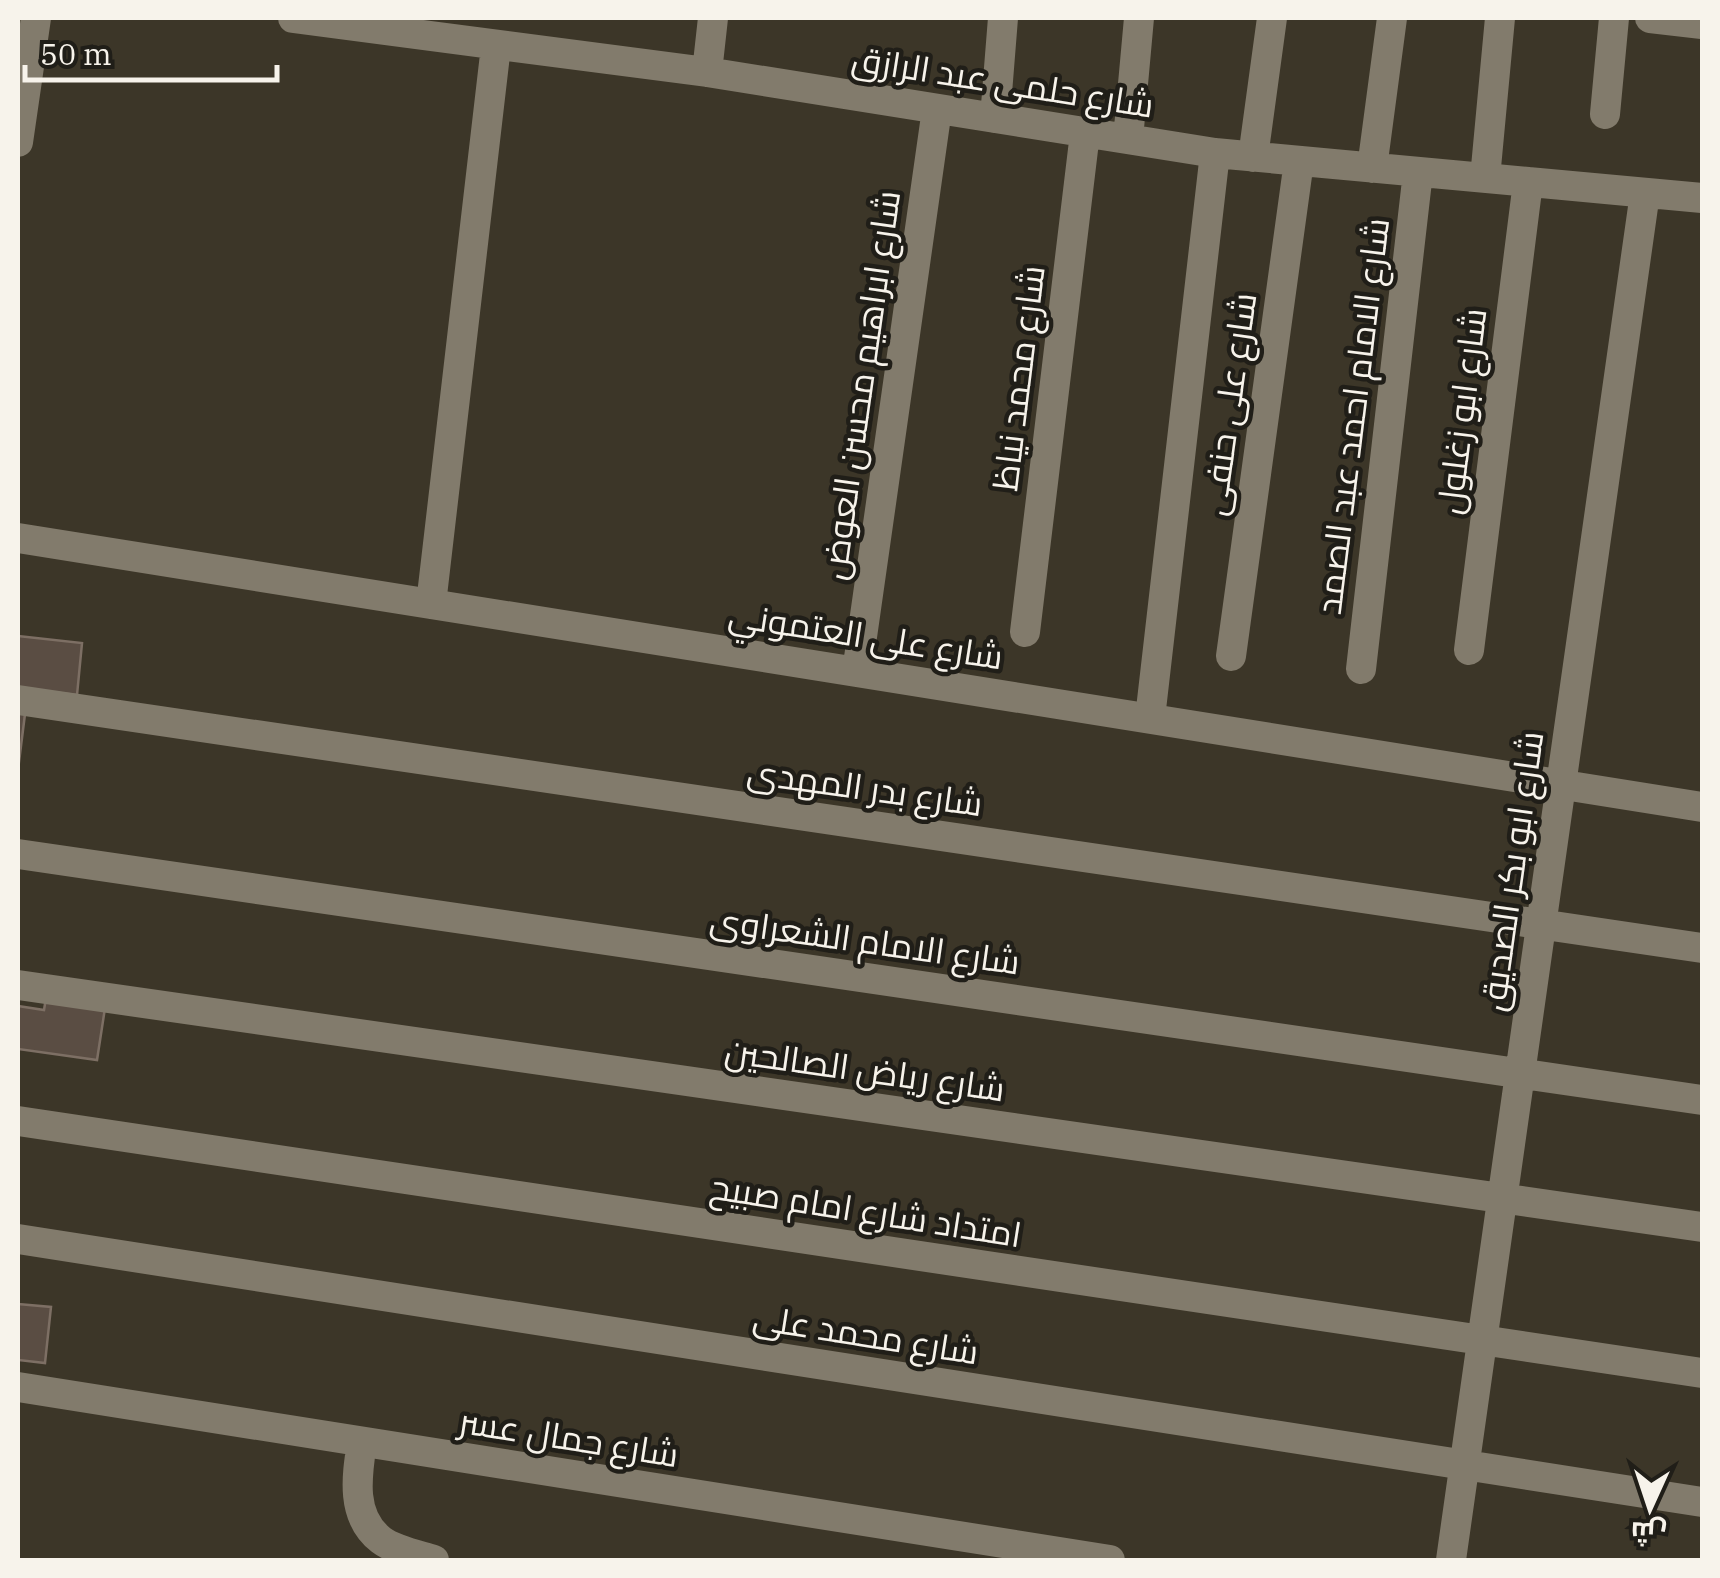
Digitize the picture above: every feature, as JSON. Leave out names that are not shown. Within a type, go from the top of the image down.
[{"type":"street","points":[[18,142],[36,18]]},
{"type":"street","name":"شارع حلمى عبد الرازق","points":[[294,18],[707,72],[1215,154],[1702,198]]},
{"type":"street","points":[[707,72],[713,18]]},
{"type":"street","points":[[995,118],[1004,18]]},
{"type":"street","points":[[1128,139],[1138,18]]},
{"type":"street","points":[[1253,157],[1272,18]]},
{"type":"street","points":[[1372,168],[1392,18]]},
{"type":"street","points":[[1485,178],[1500,18]]},
{"type":"street","points":[[1605,114],[1614,18]]},
{"type":"street","points":[[1650,18],[1702,24]]},
{"type":"street","points":[[431,604],[496,46]]},
{"type":"street","name":"شارع ابراهيم محسن العوض","points":[[857,672],[937,108]]},
{"type":"street","name":"شارع محمد نياظ","points":[[1026,632],[1085,132]]},
{"type":"street","points":[[1150,718],[1215,154]]},
{"type":"street","name":"شارع على حنفى","points":[[1230,656],[1300,161]]},
{"type":"street","name":"شارع الامام احمد عبد الصمد","points":[[1361,669],[1418,172]]},
{"type":"street","name":"شارع ابو زغلول","points":[[1469,650],[1528,182]]},
{"type":"street","name":"شارع ابو بكر الصديق","points":[[1451,1560],[1645,193]]},
{"type":"street","name":"شارع على العتموني","points":[[18,538],[1702,807]]},
{"type":"street","name":"شارع بدر المهدى","points":[[18,700],[1702,948]]},
{"type":"street","name":"شارع الامام الشعراوى","points":[[18,854],[1702,1100]]},
{"type":"street","name":"شارع رياض الصالحين","points":[[18,985],[1702,1227]]},
{"type":"street","name":"امتداد شارع امام صبيح","points":[[18,1121],[1702,1373]]},
{"type":"street","name":"شارع محمد على","points":[[18,1239],[1702,1502]]},
{"type":"street","name":"شارع جمال عسر","points":[[18,1388],[1110,1560]]},
{"type":"street","points":[[362,1442],[356,1488],[364,1517],[381,1541],[434,1560]]},
{"type":"building","points":[[18,636],[82,643],[77,695],[18,688]]},
{"type":"building","points":[[18,713],[25,714],[18,770]]},
{"type":"building","points":[[46,998],[105,1008],[97,1060],[18,1049],[18,1006],[44,1010]]},
{"type":"building","points":[[18,1304],[51,1307],[45,1363],[18,1360]]}]
